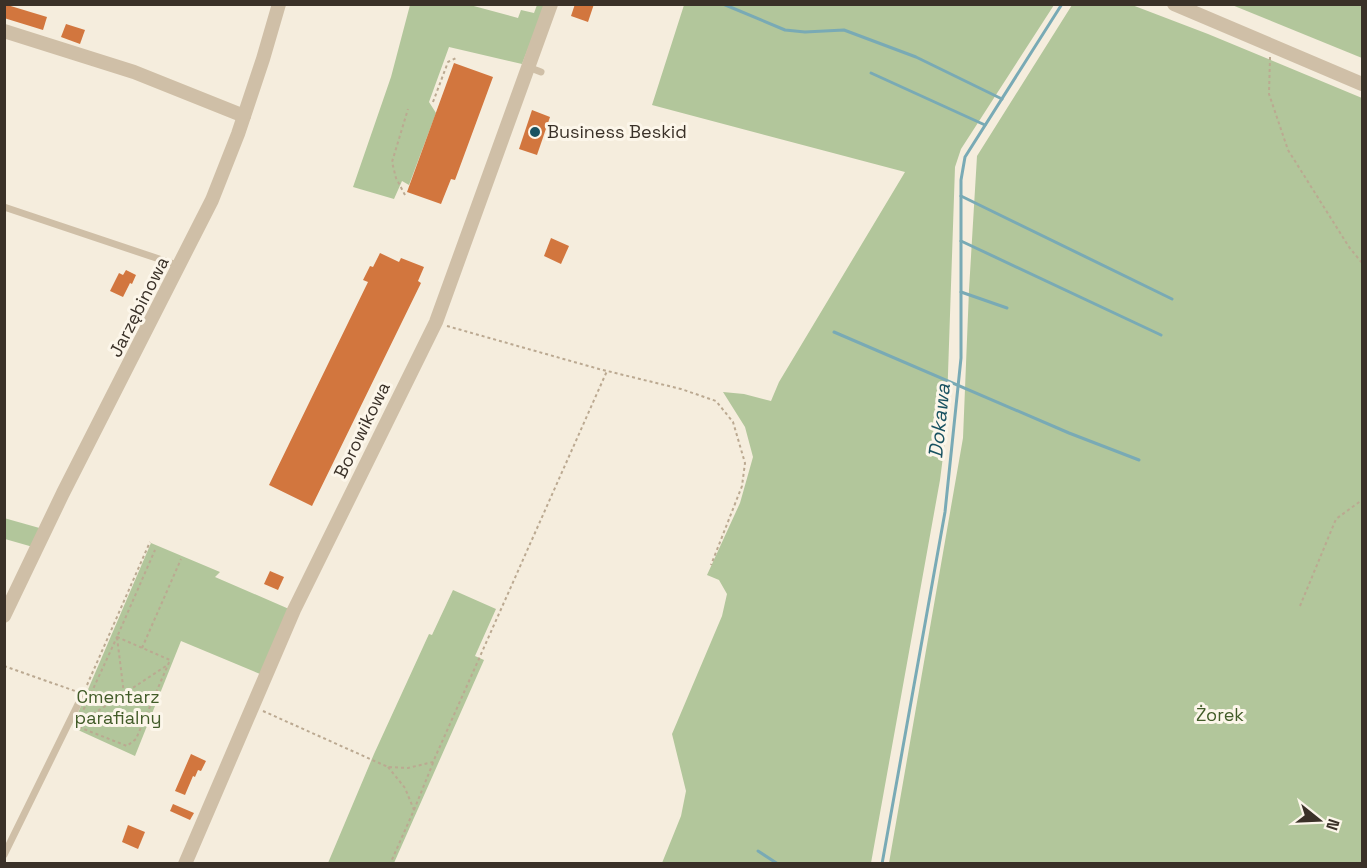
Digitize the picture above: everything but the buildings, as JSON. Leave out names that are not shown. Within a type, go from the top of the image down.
[{"type":"street","name":"Jarzębinowa","points":[[4,616],[63,493],[212,200],[244,116],[279,4]]},
{"type":"street","name":"Borowikowa","points":[[185,864],[294,610],[436,322],[534,69],[551,4]]},
{"type":"street","points":[[1174,4],[1362,84]]},
{"type":"street","points":[[4,31],[134,72],[244,116]]},
{"type":"lane","points":[[4,207],[180,266]]},
{"type":"lane","points":[[4,855],[64,741],[83,694]]},
{"type":"path","points":[[1271,46],[1269,94],[1288,150],[1362,263]]},
{"type":"path","points":[[433,102],[448,62],[456,58]]},
{"type":"path","points":[[405,195],[396,178],[392,162],[408,109]]},
{"type":"path","points":[[436,322],[607,371],[681,389],[716,401],[733,422],[745,464],[742,486],[711,565]]},
{"type":"path","points":[[390,864],[607,371]]},
{"type":"path","points":[[1300,606],[1336,519],[1362,500]]},
{"type":"path","points":[[4,666],[83,694],[150,542]]},
{"type":"path","points":[[76,726],[156,550]]},
{"type":"path","points":[[142,648],[181,559]]},
{"type":"path","points":[[76,726],[127,746],[136,739],[170,660],[117,637]]},
{"type":"path","points":[[117,637],[124,694]]},
{"type":"path","points":[[76,726],[168,665]]},
{"type":"path","points":[[252,706],[388,767],[408,768],[434,762]]},
{"type":"path","points":[[388,767],[405,788],[414,810]]},
{"type":"green space","points":[[410,5],[470,5],[518,18],[521,10],[534,13],[537,5],[545,5],[522,64],[449,47],[429,102],[436,113],[409,185],[402,181],[394,199],[353,187],[391,77]]},
{"type":"green space","points":[[684,5],[1054,5],[961,149],[955,167],[946,433],[940,480],[871,863],[662,863],[681,816],[686,791],[672,734],[722,616],[727,594],[719,580],[707,575],[740,503],[753,457],[745,427],[723,392],[744,394],[771,401],[779,382],[905,172],[652,105]]},
{"type":"green space","name":"Żorek","points":[[1072,5],[1132,5],[1362,98],[1362,863],[889,863],[963,438],[977,156]]},
{"type":"green space","points":[[1232,5],[1362,5],[1362,58]]},
{"type":"green space","points":[[4,518],[43,529],[33,547],[5,539]]},
{"type":"green space","name":"Cmentarz parafialny","points":[[151,543],[220,572],[215,577],[289,609],[260,674],[181,641],[135,756],[78,730],[74,722]]},
{"type":"green space","points":[[453,590],[496,609],[475,656],[484,660],[394,863],[328,863],[374,754],[429,634],[432,635]]},
{"type":"waterway","points":[[723,4],[785,30],[805,32],[844,30],[916,57],[1002,99]]},
{"type":"waterway","name":"Dokawa","points":[[882,864],[945,512],[961,358],[961,180],[965,157],[1062,4]]},
{"type":"waterway","points":[[871,73],[985,125]]},
{"type":"waterway","points":[[961,196],[1172,299]]},
{"type":"waterway","points":[[961,241],[1161,335]]},
{"type":"waterway","points":[[961,292],[1007,308]]},
{"type":"waterway","points":[[834,332],[1069,433],[1139,460]]},
{"type":"waterway","points":[[758,851],[778,864]]},
{"type":"place","name":"Business Beskid","points":[[535,132]]}]
